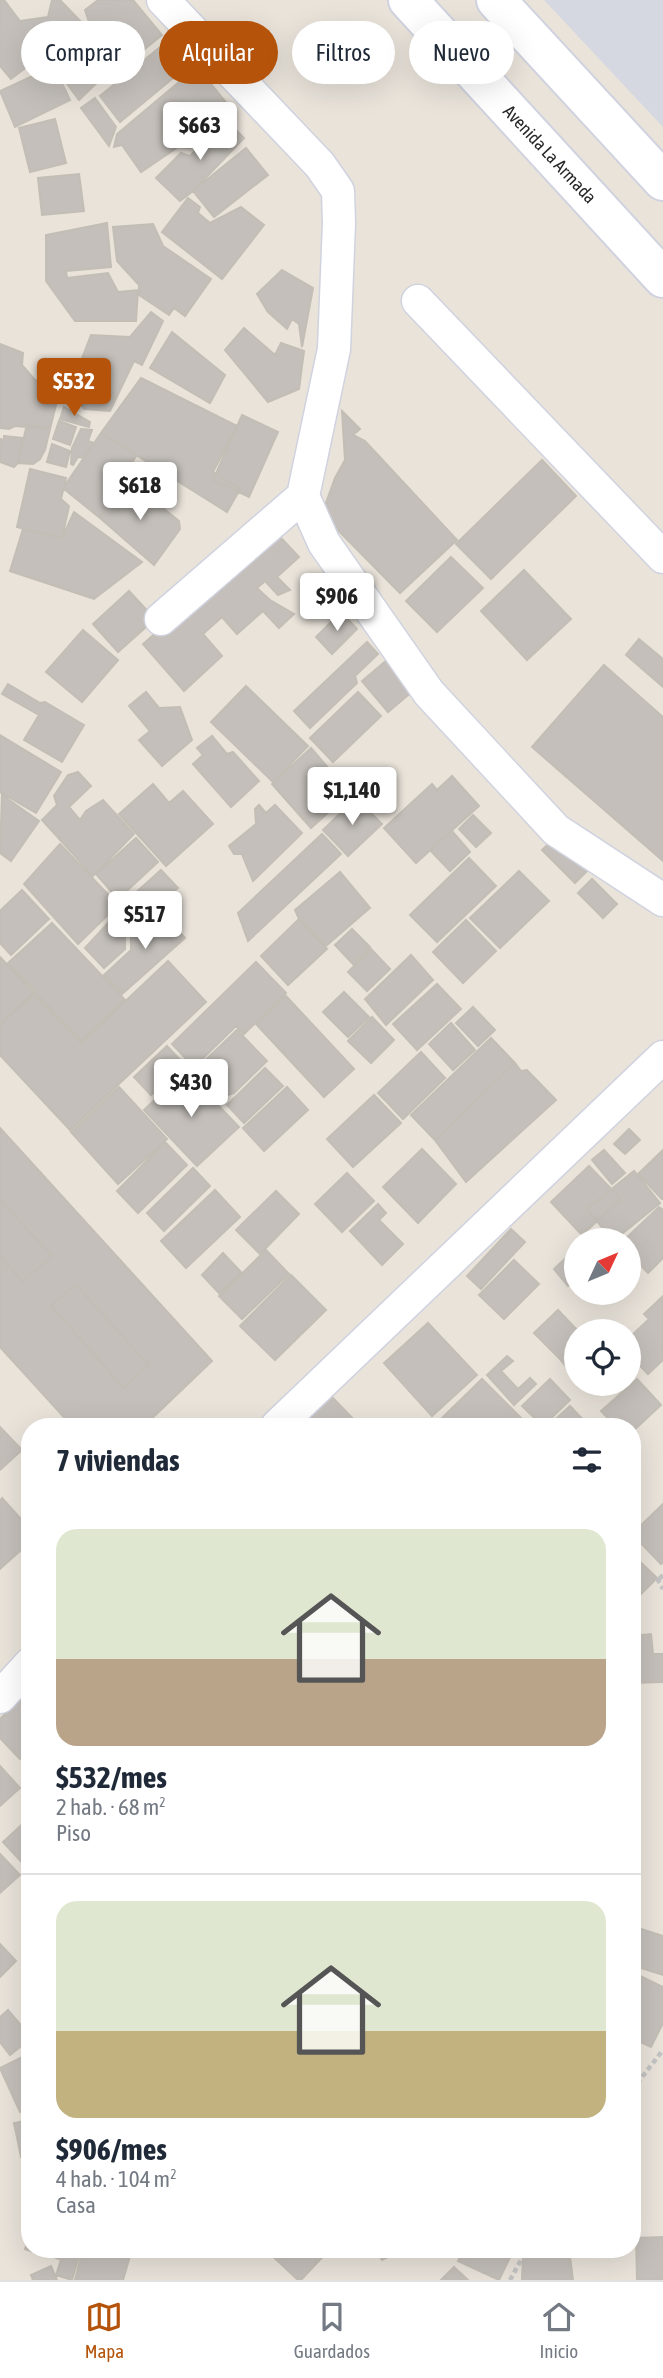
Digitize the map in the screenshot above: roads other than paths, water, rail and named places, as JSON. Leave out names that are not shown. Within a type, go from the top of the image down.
[{"type":"main road","name":"Avenida La Armada","points":[[408,0],[663,278]]},
{"type":"main road","points":[[496,0],[663,181]]},
{"type":"street","points":[[163,0],[320,165],[338,191],[334,349],[303,496],[324,543],[429,693],[556,830],[663,900]]},
{"type":"street","points":[[418,301],[663,557]]},
{"type":"street","points":[[161,620],[303,496]]},
{"type":"street","points":[[285,1418],[663,1057]]},
{"type":"street","points":[[0,1697],[21,1674]]}]
